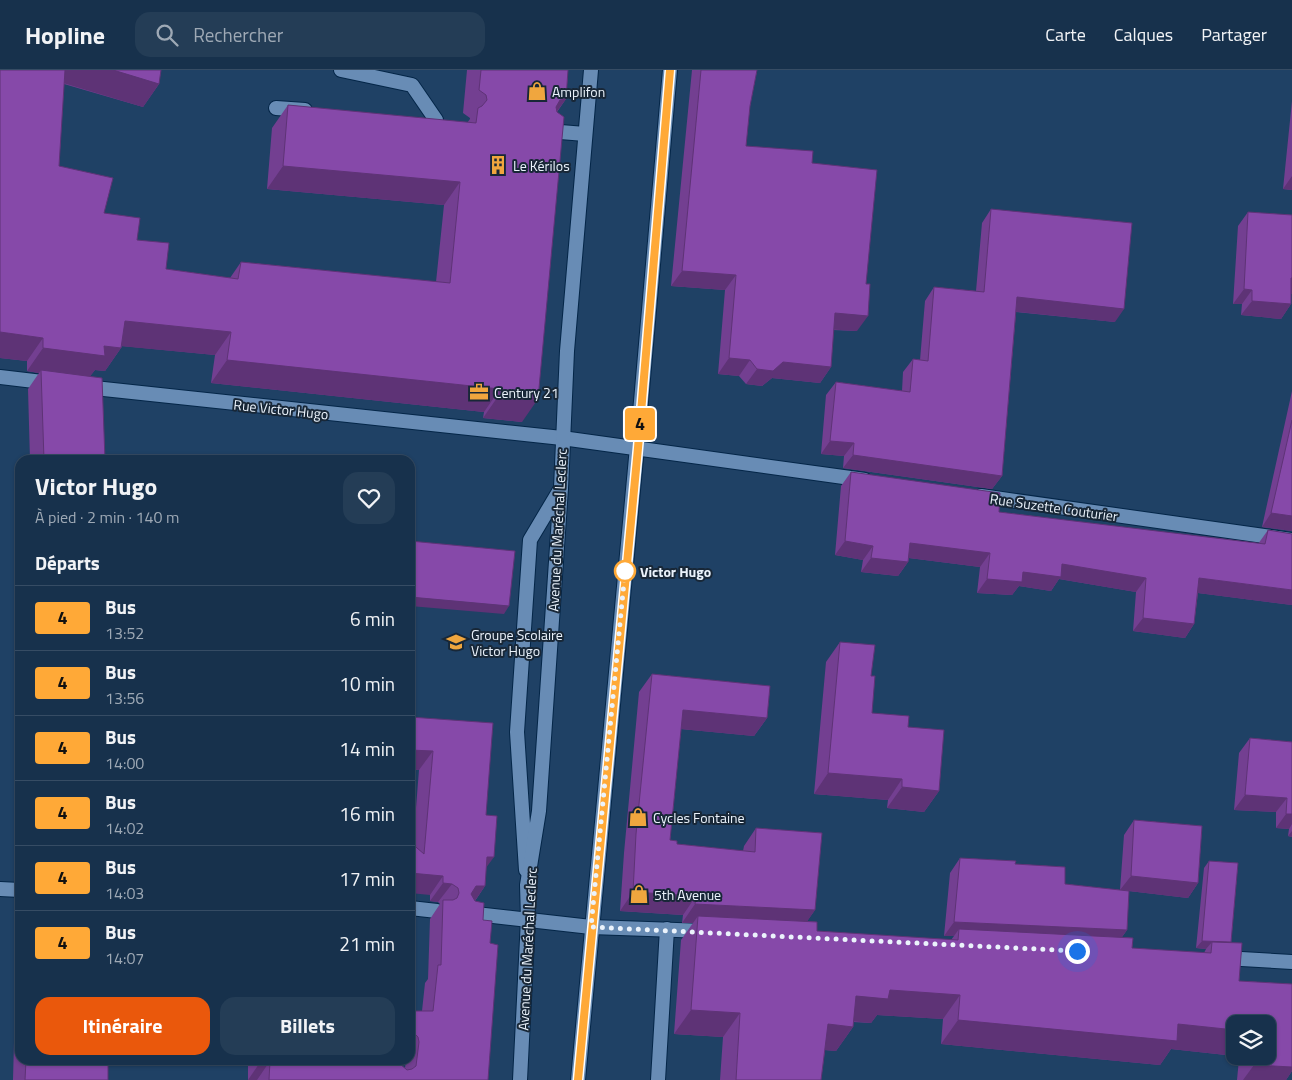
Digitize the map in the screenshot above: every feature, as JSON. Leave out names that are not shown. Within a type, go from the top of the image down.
[{"type":"street","points":[[341,70],[412,85],[436,120]]},
{"type":"street","name":"Avenue du Maréchal Leclerc","points":[[520,1080],[528,919],[527,885],[539,811],[562,488],[562,438],[567,351],[591,70]]},
{"type":"street","points":[[578,1080],[591,927],[638,448],[670,70]]},
{"type":"street","points":[[276,108],[323,111]]},
{"type":"street","points":[[417,119],[454,122]]},
{"type":"street","points":[[548,131],[585,134]]},
{"type":"street","name":"Rue Victor Hugo","points":[[0,377],[562,438],[638,448]]},
{"type":"street","points":[[638,448],[879,482]]},
{"type":"street","points":[[527,885],[518,732],[530,540],[562,488]]},
{"type":"street","name":"Rue Suzette Couturier","points":[[967,494],[1292,540]]},
{"type":"street","points":[[0,889],[15,890]]},
{"type":"street","points":[[415,909],[437,911]]},
{"type":"street","points":[[467,913],[591,927],[717,932]]},
{"type":"street","points":[[658,1080],[667,929]]},
{"type":"street","points":[[1213,958],[1292,962]]},
{"type":"building","points":[[0,70],[65,70],[59,166],[113,178],[104,213],[140,218],[137,240],[169,243],[166,269],[238,279],[241,262],[450,283],[460,182],[283,166],[288,105],[476,123],[478,108],[487,100],[486,95],[479,90],[481,70],[568,70],[566,99],[560,100],[556,107],[557,112],[564,117],[538,399],[499,395],[500,389],[227,360],[231,332],[125,321],[121,348],[104,346],[105,356],[43,348],[43,338],[0,332]]},
{"type":"building","points":[[113,70],[161,70],[159,84]]},
{"type":"building","points":[[701,70],[757,70],[750,106],[746,146],[813,151],[812,163],[877,170],[866,284],[870,284],[868,316],[835,313],[831,367],[783,362],[773,371],[757,369],[750,360],[729,358],[736,275],[682,271]]},
{"type":"building","points":[[991,209],[1132,223],[1124,309],[1017,297],[1002,476],[853,455],[854,443],[830,441],[836,382],[910,392],[913,359],[928,361],[934,287],[984,292]]},
{"type":"building","points":[[1248,212],[1292,215],[1291,304],[1252,301],[1252,290],[1244,289]]},
{"type":"building","points":[[41,370],[102,378],[105,455],[44,455]]},
{"type":"building","points":[[1292,420],[1292,516],[1271,513]]},
{"type":"building","points":[[851,472],[1000,493],[999,512],[1265,544],[1268,530],[1292,534],[1292,590],[1199,578],[1194,624],[1143,618],[1146,578],[1062,564],[1061,577],[1023,572],[1022,582],[987,579],[990,553],[910,543],[908,562],[871,558],[873,546],[845,541]]},
{"type":"building","points":[[415,541],[515,551],[509,606],[415,597]]},
{"type":"building","points":[[840,642],[875,645],[871,676],[875,676],[872,713],[909,716],[908,727],[944,730],[939,791],[902,787],[902,779],[828,773]]},
{"type":"building","points":[[652,674],[770,686],[767,718],[683,710],[670,840],[677,841],[677,844],[755,852],[756,828],[822,833],[815,910],[695,904],[696,896],[633,892],[636,834]]},
{"type":"building","points":[[415,717],[493,723],[486,815],[497,816],[494,857],[487,857],[485,886],[476,886],[471,894],[475,901],[484,903],[483,920],[492,921],[490,943],[498,945],[488,1080],[269,1080],[270,1065],[401,1065],[407,1070],[416,1066],[419,1042],[415,1034],[415,1011],[433,1011],[438,965],[441,965],[443,900],[453,900],[457,898],[459,893],[458,888],[452,884],[443,883],[443,876],[415,873],[415,846],[424,854],[433,751],[415,750]]},
{"type":"building","points":[[1250,738],[1292,742],[1292,814],[1286,814],[1287,798],[1245,795]]},
{"type":"building","points":[[1134,820],[1202,826],[1198,883],[1131,876]]},
{"type":"building","points":[[960,858],[1016,861],[1015,864],[1065,867],[1065,884],[1129,891],[1127,930],[954,922]]},
{"type":"building","points":[[1209,861],[1238,863],[1231,942],[1202,941]]},
{"type":"building","points":[[698,916],[817,922],[817,931],[958,940],[959,929],[1133,938],[1132,948],[1211,953],[1212,942],[1242,943],[1239,981],[1292,984],[1292,1067],[1254,1065],[1276,1065],[1276,1015],[1226,1015],[1226,1029],[1178,1024],[1177,1041],[958,1020],[960,995],[890,990],[888,999],[856,996],[853,1027],[828,1024],[821,1080],[736,1080],[740,1013],[691,1010]]},
{"type":"building","points":[[26,1065],[108,1065],[108,1080],[25,1080]]},
{"type":"bus line","name":"4","points":[[578,1080],[591,927],[638,448],[670,70]]},
{"type":"place","name":"Amplifon","points":[[537,91]]},
{"type":"place","name":"Le Kérilos","points":[[498,165]]},
{"type":"place","name":"Century 21","points":[[479,392]]},
{"type":"place","name":"Victor Hugo","points":[[625,571]]},
{"type":"place","name":"Groupe Scolaire Victor Hugo","points":[[456,642]]},
{"type":"place","name":"Cycles Fontaine","points":[[638,817]]},
{"type":"place","name":"5th Avenue","points":[[639,894]]},
{"type":"route","points":[[625,571],[591,927],[667,929],[1077,951]]}]
